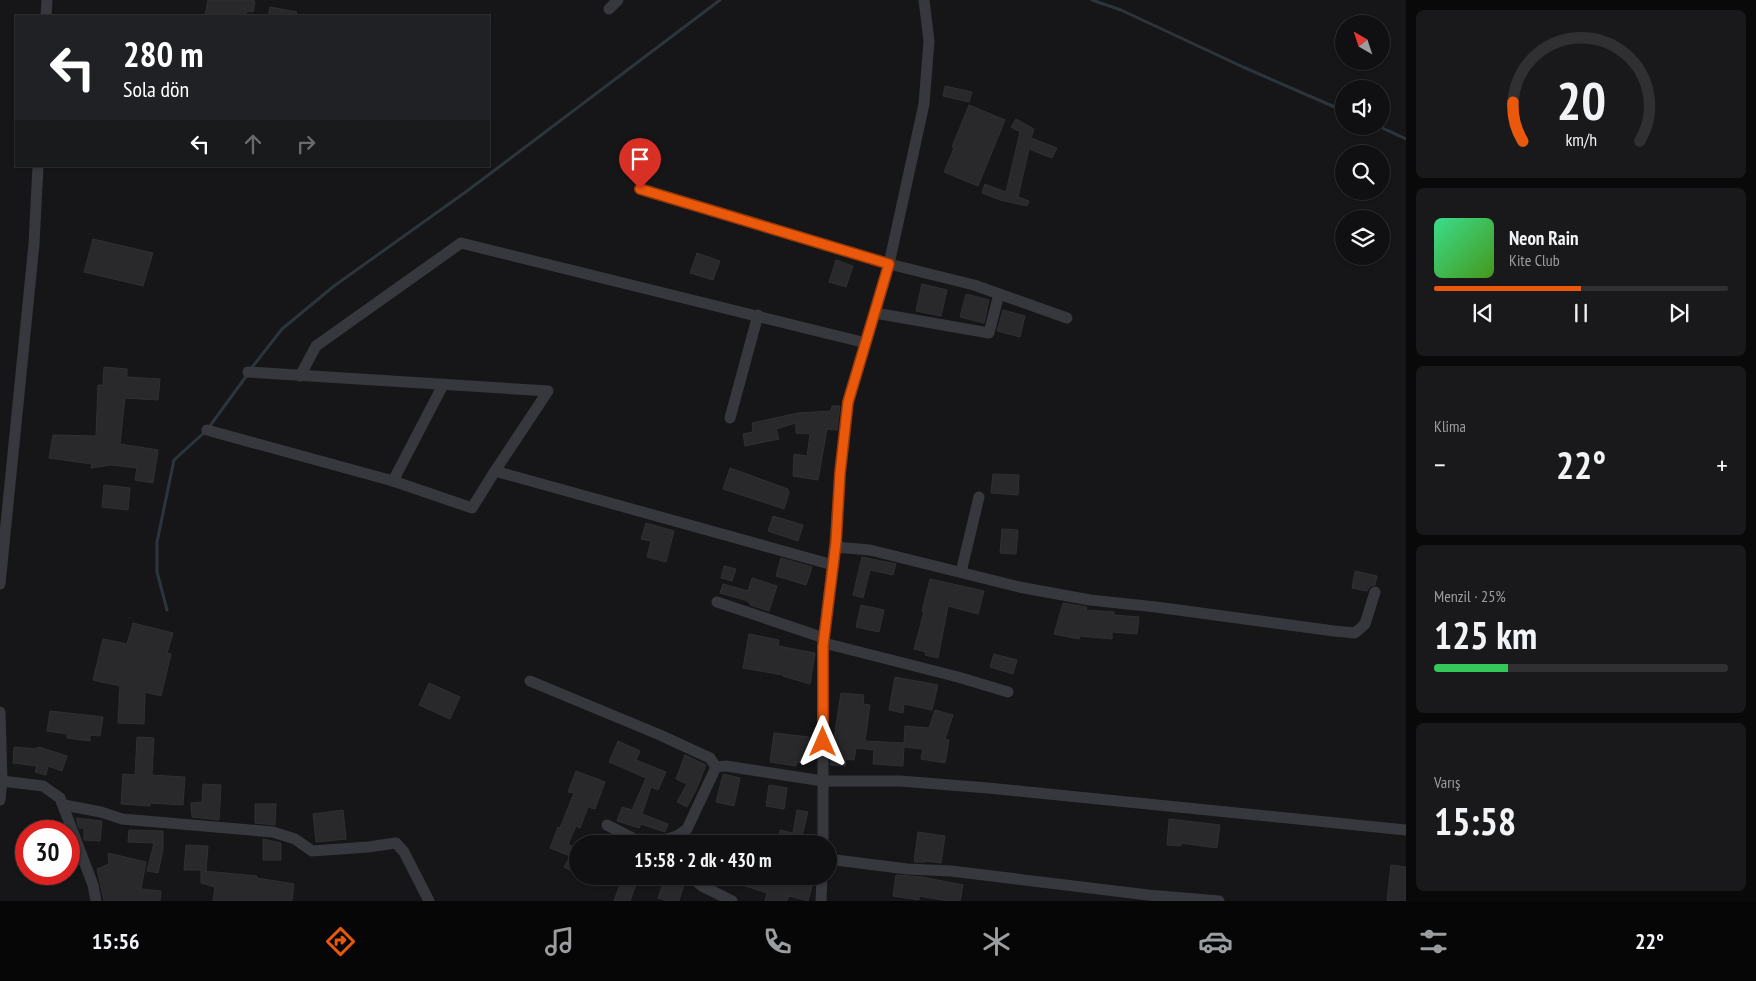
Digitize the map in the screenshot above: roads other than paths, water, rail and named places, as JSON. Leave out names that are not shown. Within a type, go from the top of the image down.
[{"type":"street","points":[[46,15],[47,0]]},
{"type":"street","points":[[609,9],[618,0]]},
{"type":"street","points":[[823,835],[824,641],[835,547],[840,473],[848,402],[889,264],[924,104],[929,42],[924,0]]},
{"type":"street","points":[[0,584],[33,254],[38,167]]},
{"type":"street","points":[[640,189],[889,264],[974,285],[1067,318]]},
{"type":"street","points":[[300,376],[316,346],[461,243],[866,343]]},
{"type":"street","points":[[875,313],[989,334],[999,294]]},
{"type":"street","points":[[730,418],[758,315]]},
{"type":"street","points":[[206,430],[393,481],[472,508],[548,391],[248,372]]},
{"type":"street","points":[[393,481],[443,385]]},
{"type":"street","points":[[495,471],[833,565]]},
{"type":"street","points":[[961,572],[979,497]]},
{"type":"street","points":[[835,547],[870,550],[1019,587],[1090,600],[1355,633],[1365,624],[1375,592]]},
{"type":"street","points":[[717,602],[824,641],[958,676],[1008,692]]},
{"type":"street","points":[[530,681],[710,758],[716,767]]},
{"type":"street","points":[[0,712],[2,781],[0,800]]},
{"type":"street","points":[[716,767],[726,766],[823,781],[900,781],[978,787],[1406,830]]},
{"type":"street","points":[[607,825],[634,839],[664,840],[677,836],[687,829],[716,767]]},
{"type":"street","points":[[2,781],[43,786],[60,798],[93,885],[96,901]]},
{"type":"street","points":[[64,805],[101,812],[122,819],[273,832],[295,839],[312,851],[368,847],[396,842],[404,852],[429,901]]},
{"type":"street","points":[[837,860],[907,869],[951,871],[1148,895],[1220,901]]},
{"type":"street","points":[[701,885],[732,901]]},
{"type":"street","points":[[821,901],[822,885]]},
{"type":"waterway","points":[[250,370],[282,329],[334,286],[467,191],[720,0]]},
{"type":"waterway","points":[[1092,0],[1121,10],[1243,67],[1335,107]]},
{"type":"waterway","points":[[1390,132],[1406,139]]},
{"type":"waterway","points":[[167,610],[157,572],[157,542],[174,460],[207,430],[247,375]]}]
